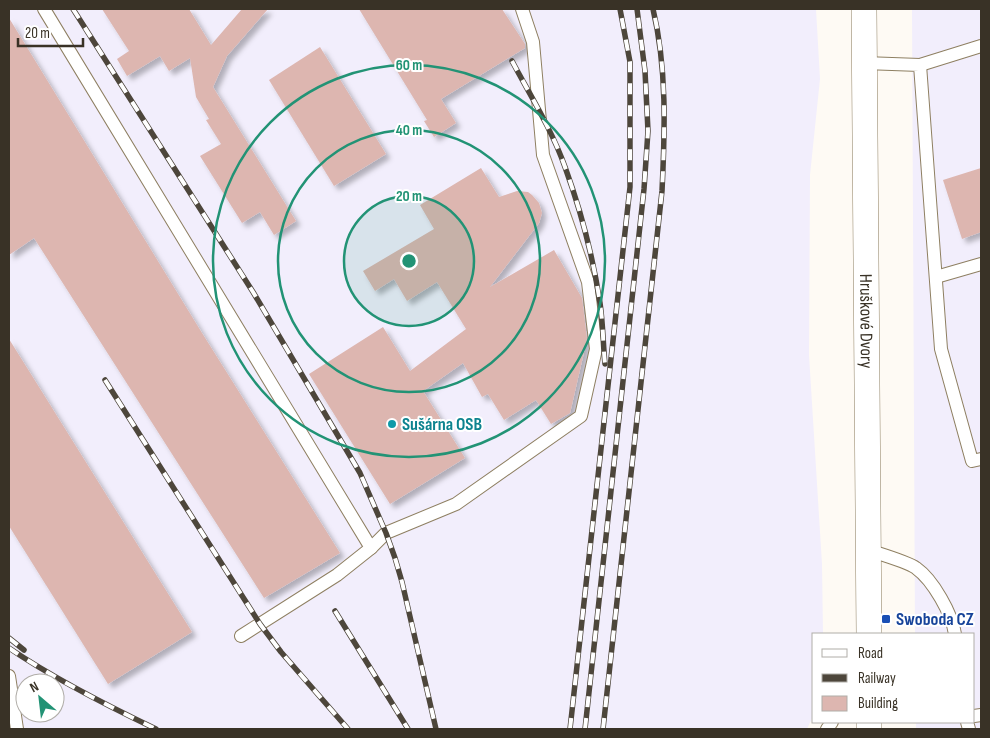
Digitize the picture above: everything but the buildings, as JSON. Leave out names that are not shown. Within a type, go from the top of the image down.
[{"type":"street","name":"Hruškové Dvory","points":[[864,9],[869,633]]},
{"type":"lane","points":[[44,9],[372,548]]},
{"type":"lane","points":[[241,636],[338,576],[372,548],[386,533],[456,504],[581,416],[596,348],[588,282],[543,155],[533,42],[522,9]]},
{"type":"lane","points":[[864,63],[920,65],[981,46]]},
{"type":"lane","points":[[920,65],[941,349],[972,461],[981,458]]},
{"type":"lane","points":[[936,277],[981,264]]},
{"type":"lane","points":[[868,550],[916,568],[936,589],[946,606],[955,633]]},
{"type":"lane","points":[[9,676],[17,729]]},
{"type":"shaded area","points":[[9,9],[816,9],[820,79],[810,175],[809,355],[822,564],[823,633],[812,633],[812,718],[807,729],[9,729]]},
{"type":"shaded area","points":[[912,9],[981,9],[981,729],[916,729],[916,723],[975,723],[975,633],[915,633]]},
{"type":"railway","points":[[73,9],[253,292],[360,473],[395,558],[436,729]]},
{"type":"railway","points":[[570,729],[630,187],[630,62],[620,9]]},
{"type":"railway","points":[[585,729],[644,189],[648,131],[645,71],[637,9]]},
{"type":"railway","points":[[603,729],[662,191],[664,145],[663,76],[658,31],[653,9]]},
{"type":"railway","points":[[512,61],[554,140],[576,200],[586,234],[597,286],[602,318],[605,364]]},
{"type":"railway","points":[[105,380],[260,624],[281,652],[348,729]]},
{"type":"railway","points":[[335,611],[408,729]]},
{"type":"railway","points":[[9,638],[24,650]]},
{"type":"railway","points":[[9,648],[81,691],[156,729]]},
{"type":"place","name":"Sušárna OSB","points":[[392,424]]},
{"type":"place","name":"Swoboda CZ","points":[[886,619]]}]
